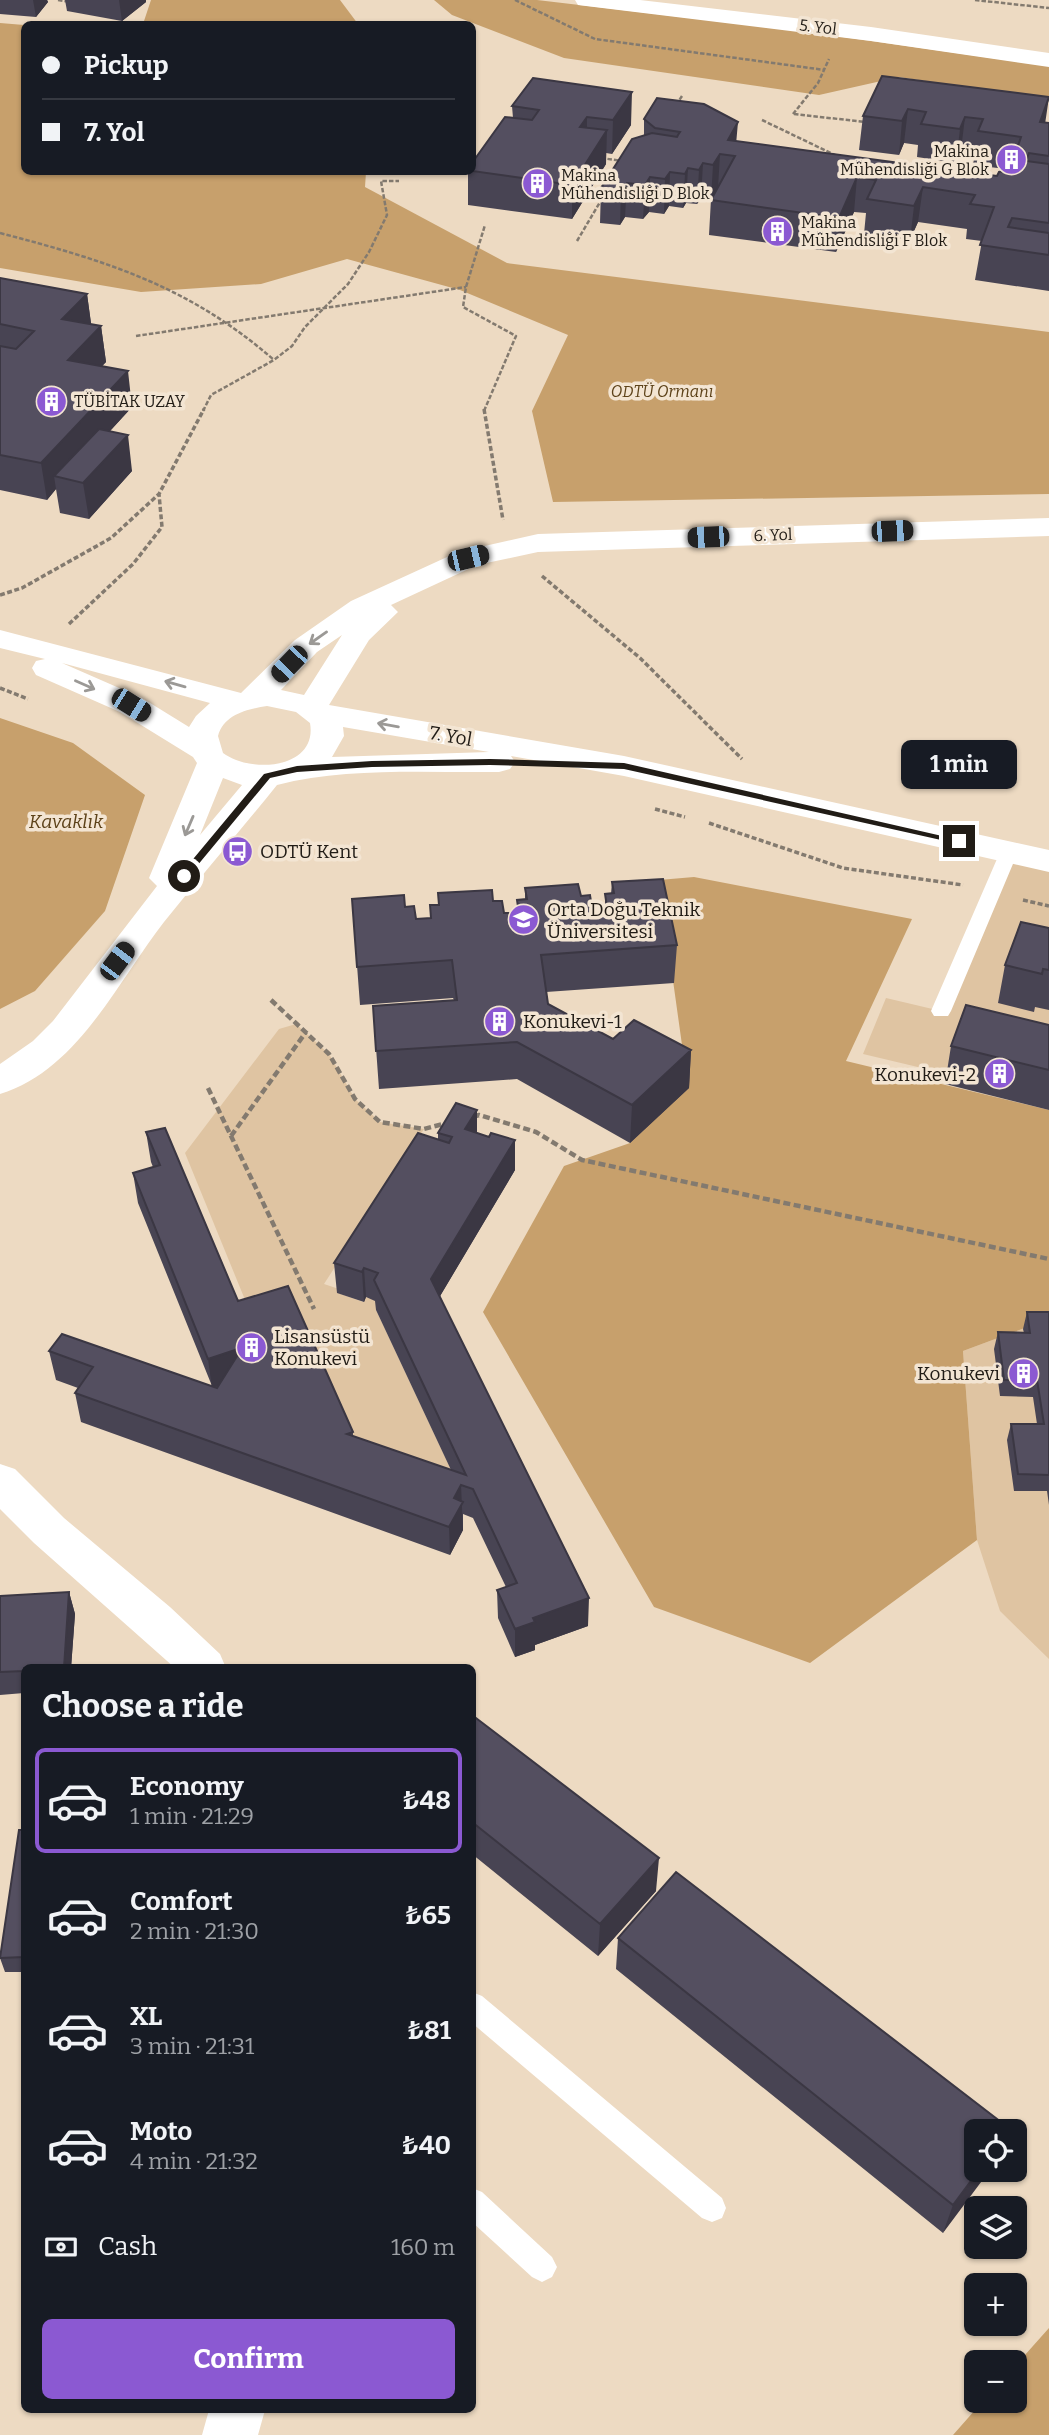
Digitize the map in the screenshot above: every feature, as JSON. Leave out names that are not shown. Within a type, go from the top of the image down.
[{"type":"street","name":"5. Yol","points":[[586,0],[872,33],[1049,60]]},
{"type":"street","name":"6. Yol","points":[[248,700],[306,646],[362,607],[468,558],[509,549],[538,543],[1049,527]]},
{"type":"street","name":"6. Yol","points":[[316,711],[357,635],[419,580]]},
{"type":"street","name":"7. Yol","points":[[0,639],[248,700],[287,699],[316,711],[624,766],[1049,861]]},
{"type":"street","name":"7. Yol","points":[[0,648],[131,705],[228,770],[247,775],[372,764],[490,762],[624,766]]},
{"type":"street","points":[[149,919],[209,757],[201,739],[204,727],[214,716],[248,700]]},
{"type":"street","points":[[0,1081],[11,1076],[64,1033],[149,919],[282,772],[313,760],[325,749],[329,736],[327,724],[316,711]]},
{"type":"street","points":[[0,1481],[86,1565],[178,1639],[201,1664]]},
{"type":"street","points":[[230,2435],[236,2413]]},
{"type":"lane","points":[[941,1012],[1009,852]]},
{"type":"lane","points":[[476,2008],[712,2208]]},
{"type":"lane","points":[[476,2206],[542,2267]]},
{"type":"path","points":[[58,0],[77,2]]},
{"type":"path","points":[[515,0],[595,39],[825,70]]},
{"type":"path","points":[[975,0],[1049,8]]},
{"type":"path","points":[[831,55],[808,97],[793,114],[872,123]]},
{"type":"path","points":[[675,106],[682,96]]},
{"type":"path","points":[[762,120],[842,158]]},
{"type":"path","points":[[593,157],[625,162],[630,153]]},
{"type":"path","points":[[0,595],[22,588],[111,538],[159,494],[211,395],[274,360],[292,346],[306,327],[348,284],[369,252],[387,215],[381,181],[399,181]]},
{"type":"path","points":[[576,242],[604,196]]},
{"type":"path","points":[[485,225],[466,287],[463,307],[516,336],[484,408],[497,495],[509,549],[640,658],[704,718],[784,803]]},
{"type":"path","points":[[0,233],[105,264],[162,285],[227,321],[274,360]]},
{"type":"path","points":[[136,336],[466,287]]},
{"type":"path","points":[[42,649],[133,564],[162,527],[159,494]]},
{"type":"path","points":[[709,823],[843,868],[992,892],[1049,906]]},
{"type":"path","points":[[271,1000],[329,1054],[355,1099],[380,1122],[424,1129],[457,1121]]},
{"type":"path","points":[[231,1136],[306,1032]]},
{"type":"path","points":[[208,1088],[314,1309]]},
{"type":"path","points":[[468,1118],[479,1115],[536,1132],[582,1160],[1049,1259]]},
{"type":"shaded area","name":"Orta Doğu Teknik Üniversitesi","points":[[0,0],[1049,0],[1049,2435],[0,2435]]},
{"type":"shaded area","points":[[1009,852],[1049,861],[1049,1098],[863,1054],[886,998],[941,1011]]},
{"type":"shaded area","points":[[296,1024],[329,1054],[355,1099],[380,1122],[424,1129],[324,1284],[339,1289],[338,1293],[363,1302],[366,1297],[380,1302],[376,1310],[467,1504],[350,1463],[250,1312],[185,1153],[279,1029]]},
{"type":"shaded area","points":[[1049,1319],[1049,1659],[1000,1611],[977,1540],[963,1351]]},
{"type":"green space","points":[[151,0],[340,0],[356,21],[144,21]]},
{"type":"green space","points":[[434,0],[537,0],[800,31],[1049,66],[1049,100],[899,77],[819,95],[564,58],[476,24],[476,21],[452,15]]},
{"type":"green space","name":"ODTÜ Ormanı","points":[[0,23],[21,25],[21,175],[366,175],[365,187],[507,263],[1049,332],[1049,494],[553,502],[532,411],[568,335],[460,290],[347,259],[261,284],[141,292],[0,268]]},
{"type":"green space","name":"Kavaklık","points":[[0,718],[73,743],[145,795],[105,911],[35,991],[0,1009]]},
{"type":"green space","points":[[694,877],[912,919],[846,1061],[1049,1110],[1049,1319],[963,1351],[977,1540],[810,1663],[654,1607],[483,1312],[564,1166],[630,1143],[688,1088],[659,880]]},
{"type":"green space","points":[[1049,2328],[1049,2435],[953,2435],[972,2413],[1027,2413],[1027,2353]]},
{"type":"building","points":[[882,76],[1049,97],[1040,122],[1049,123],[1049,156],[1029,153],[1026,161],[1049,164],[1049,223],[1012,218],[1008,227],[1049,233],[1049,255],[980,245],[994,207],[970,204],[975,195],[923,187],[914,206],[867,199],[876,180],[857,177],[839,218],[711,200],[735,156],[720,154],[713,165],[703,163],[699,170],[688,168],[685,174],[670,172],[665,179],[650,177],[645,185],[627,183],[621,191],[601,188],[632,139],[652,133],[677,137],[680,132],[655,128],[644,119],[657,98],[704,104],[738,122],[728,140],[997,176],[999,172],[1009,170],[1015,155],[1009,152],[1010,148],[1018,146],[1021,137],[978,131],[983,119],[965,117],[960,129],[921,124],[926,112],[908,109],[902,121],[863,116]]},
{"type":"building","points":[[533,78],[632,92],[613,120],[587,117],[580,127],[607,130],[572,185],[476,172],[476,157],[505,117],[532,120],[539,110],[512,106]]},
{"type":"building","name":"TÜBİTAK UZAY","points":[[0,278],[87,294],[62,319],[101,326],[68,360],[128,371],[41,463],[0,455],[0,346],[16,349],[34,331],[0,324]]},
{"type":"building","points":[[99,429],[128,435],[83,483],[54,476]]},
{"type":"building","points":[[663,879],[677,945],[541,955],[548,1004],[613,1039],[634,1020],[691,1050],[632,1105],[517,1042],[376,1051],[373,1006],[457,1000],[452,960],[357,967],[352,899],[404,895],[405,907],[414,906],[416,919],[431,918],[430,905],[439,905],[438,893],[492,890],[493,901],[502,901],[504,913],[519,913],[517,900],[527,899],[525,888],[578,884],[581,896],[590,895],[592,908],[607,907],[605,894],[614,893],[612,882]]},
{"type":"building","points":[[1021,922],[1049,928],[1049,970],[1043,969],[1042,974],[1005,965]]},
{"type":"building","points":[[966,1005],[1049,1025],[1049,1070],[951,1046]]},
{"type":"building","points":[[456,1103],[477,1110],[465,1129],[489,1137],[491,1133],[515,1140],[431,1279],[589,1598],[533,1618],[535,1622],[515,1629],[497,1590],[517,1583],[473,1489],[461,1485],[454,1498],[463,1502],[449,1527],[75,1393],[93,1367],[49,1351],[62,1334],[217,1388],[239,1353],[246,1352],[244,1347],[208,1359],[133,1173],[160,1165],[146,1132],[165,1128],[238,1301],[288,1286],[353,1432],[347,1434],[466,1475],[374,1280],[378,1273],[364,1268],[362,1272],[334,1263],[418,1133],[449,1143],[452,1137],[438,1133]]},
{"type":"building","points":[[1027,1312],[1049,1312],[1049,1475],[1018,1474],[1011,1424],[1044,1424],[1037,1380],[1004,1380],[998,1332],[1030,1333]]},
{"type":"building","points":[[69,1592],[64,1664],[21,1664],[21,1671],[0,1672],[0,1596]]},
{"type":"building","points":[[476,1718],[659,1858],[600,1924],[476,1825]]},
{"type":"building","points":[[19,1830],[21,1830],[21,1957],[0,1958]]},
{"type":"building","points":[[676,1872],[997,2119],[964,2119],[964,2182],[970,2182],[953,2205],[618,1938]]},
{"type":"place","name":"Makina Mühendisliği G Blok","points":[[1012,160]]},
{"type":"place","name":"Makina Mühendisliği D Blok","points":[[538,184]]},
{"type":"place","name":"Makina Mühendisliği F Blok","points":[[778,231]]},
{"type":"place","name":"TÜBİTAK UZAY","points":[[51,401]]},
{"type":"place","name":"ODTÜ Kent","points":[[237,851]]},
{"type":"place","name":"Orta Doğu Teknik Üniversitesi","points":[[524,920]]},
{"type":"place","name":"Konukevi-1","points":[[500,1021]]},
{"type":"place","name":"Konukevi-2","points":[[999,1074]]},
{"type":"place","name":"Lisansüstü Konukevi","points":[[251,1347]]},
{"type":"place","name":"Konukevi","points":[[1023,1373]]},
{"type":"route","points":[[184,876],[267,776],[297,769],[372,764],[490,762],[624,766],[959,841]]}]
